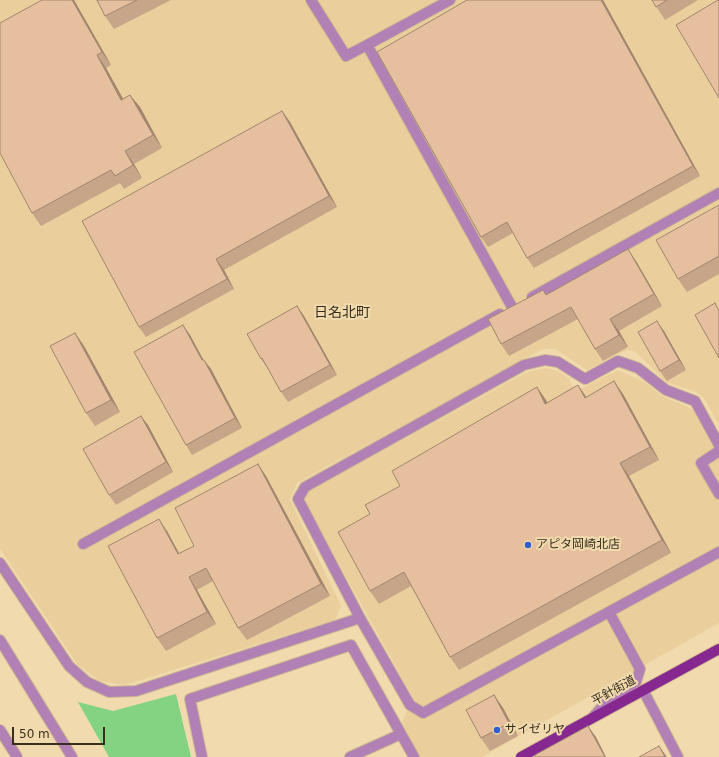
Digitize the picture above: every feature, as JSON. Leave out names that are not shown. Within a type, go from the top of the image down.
[{"type":"main road","name":"平針街道","points":[[521,757],[719,649]]},
{"type":"street","points":[[311,0],[346,56],[450,0]]},
{"type":"street","points":[[366,46],[519,304]]},
{"type":"street","points":[[83,544],[719,193]]},
{"type":"street","points":[[719,445],[695,401],[666,390],[638,368],[618,362],[585,379],[558,362],[545,360],[524,365],[305,487],[298,499],[360,618],[410,705],[423,713],[719,552]]},
{"type":"street","points":[[719,451],[701,463],[719,494]]},
{"type":"street","points":[[0,563],[69,666],[87,682],[110,692],[136,691],[360,618]]},
{"type":"street","points":[[591,719],[609,699],[636,682],[640,669],[609,612]]},
{"type":"street","points":[[0,640],[72,757]]},
{"type":"street","points":[[202,757],[190,699],[351,645],[414,757]]},
{"type":"street","points":[[643,690],[678,757]]},
{"type":"street","points":[[0,730],[17,757]]},
{"type":"street","points":[[350,757],[401,734]]},
{"type":"shaded area","points":[[0,0],[719,0],[719,425],[704,398],[696,392],[666,382],[636,352],[630,350],[622,352],[587,370],[555,349],[543,349],[297,483],[290,499],[341,606],[335,620],[125,685],[100,681],[78,665],[0,549]]},
{"type":"shaded area","points":[[546,368],[556,370],[568,378],[576,391],[618,370],[645,382],[662,396],[688,407],[695,412],[719,455],[719,623],[482,757],[420,757],[402,722],[413,698],[305,502],[306,493],[527,372]]},
{"type":"green space","points":[[176,694],[191,757],[109,757],[78,702],[113,711]]},
{"type":"building","points":[[42,0],[72,0],[102,52],[97,55],[121,100],[130,95],[153,135],[125,151],[133,165],[115,176],[111,170],[32,213],[0,153],[0,23]]},
{"type":"building","points":[[97,0],[137,0],[105,16]]},
{"type":"building","points":[[467,0],[601,0],[693,166],[527,258],[507,222],[481,237],[377,52]]},
{"type":"building","points":[[652,0],[667,0],[656,7]]},
{"type":"building","points":[[719,0],[719,98],[676,25]]},
{"type":"building","points":[[282,111],[329,196],[216,259],[227,279],[139,327],[82,221]]},
{"type":"building","points":[[719,205],[719,256],[678,279],[656,240]]},
{"type":"building","points":[[628,249],[654,294],[610,319],[619,335],[595,349],[571,307],[501,344],[488,319],[543,290],[546,295]]},
{"type":"building","points":[[715,303],[719,311],[719,358],[695,315]]},
{"type":"building","points":[[297,306],[330,365],[281,392],[247,334]]},
{"type":"building","points":[[657,321],[679,360],[660,371],[638,332]]},
{"type":"building","points":[[183,325],[202,360],[204,360],[235,418],[186,445],[134,352]]},
{"type":"building","points":[[75,333],[111,400],[86,413],[50,346]]},
{"type":"building","points":[[614,381],[650,447],[620,463],[662,540],[450,657],[404,572],[370,591],[338,532],[370,514],[365,505],[400,486],[392,471],[537,387],[545,404],[578,385],[585,398]]},
{"type":"building","points":[[141,416],[166,462],[109,495],[83,449]]},
{"type":"building","points":[[258,464],[321,584],[238,628],[206,568],[189,577],[207,612],[157,638],[108,546],[159,519],[178,554],[194,546],[175,508]]},
{"type":"building","points":[[494,695],[509,723],[481,738],[466,710]]},
{"type":"building","points":[[588,726],[605,757],[536,757],[535,755]]},
{"type":"building","points":[[659,746],[665,757],[639,757]]},
{"type":"place","name":"アピタ岡崎北店","points":[[528,545]]},
{"type":"place","name":"サイゼリヤ","points":[[497,730]]},
{"type":"district","name":"日名北町","points":[[342,313]]}]
